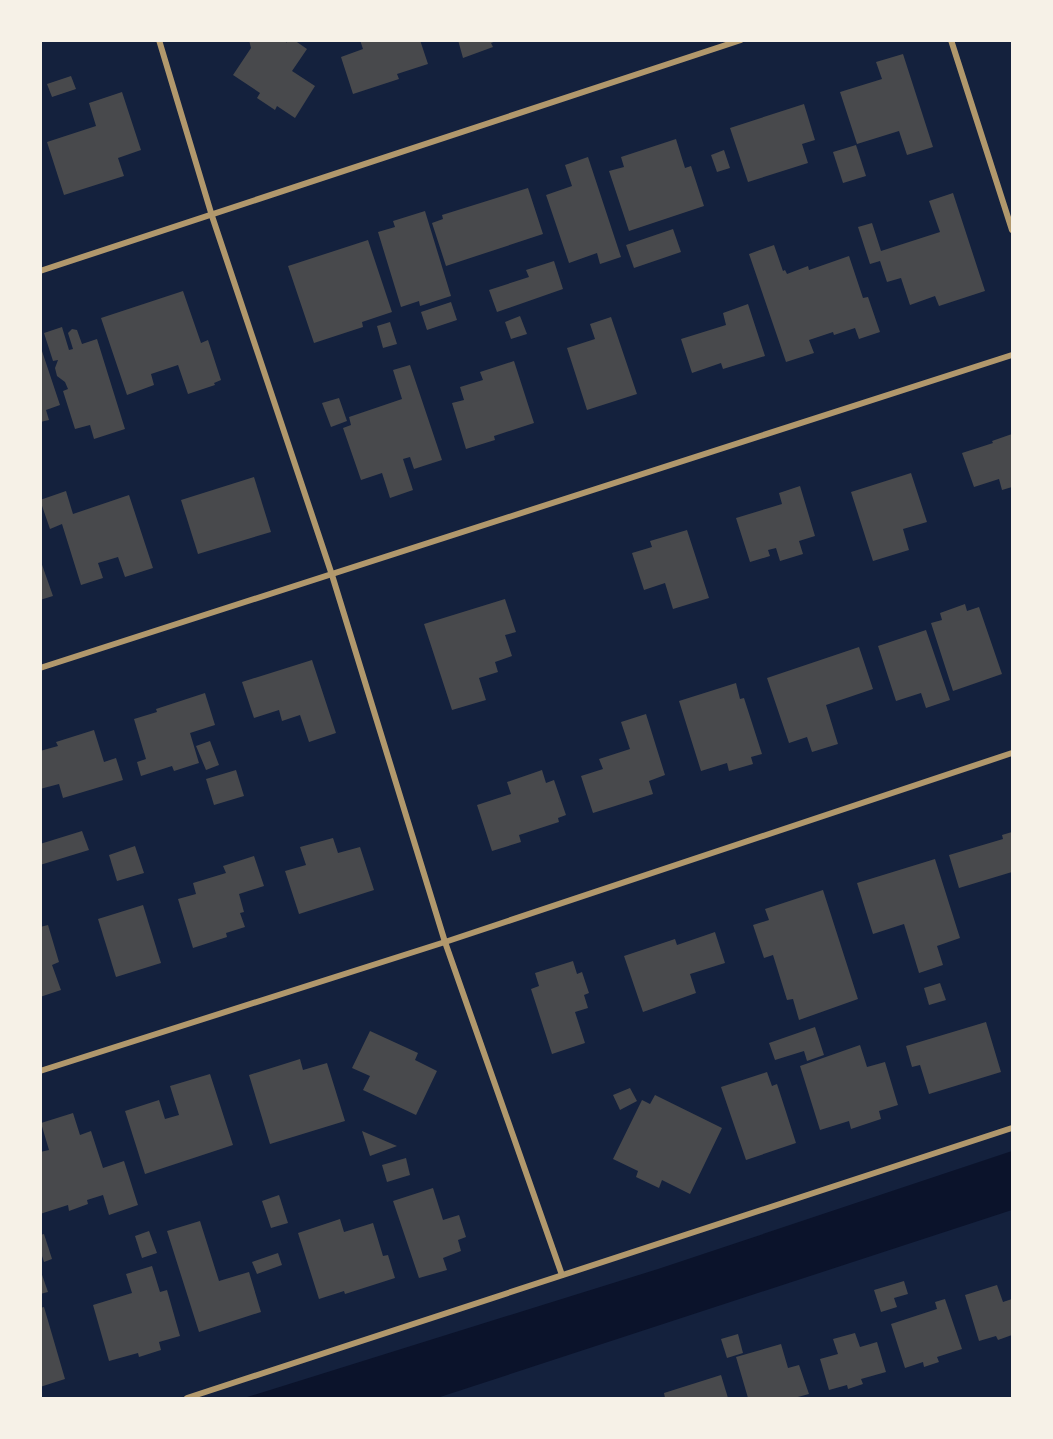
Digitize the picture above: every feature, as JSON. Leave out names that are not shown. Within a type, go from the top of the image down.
[{"type":"street","points":[[159,40],[212,216],[332,576],[445,942],[562,1275]]},
{"type":"street","points":[[40,271],[741,40]]},
{"type":"street","points":[[951,40],[1012,230]]},
{"type":"street","points":[[40,668],[332,576],[1012,355]]},
{"type":"street","points":[[40,1071],[445,942],[1012,753]]},
{"type":"street","points":[[187,1398],[1012,1128]]},
{"type":"water","points":[[1012,1151],[1012,1210],[437,1398],[244,1398],[658,1269]]},
{"type":"building","points":[[249,40],[286,40],[286,43],[288,40],[294,40],[307,49],[292,71],[315,86],[295,118],[277,106],[275,110],[257,98],[260,93],[233,75],[251,48]]},
{"type":"building","points":[[360,40],[420,40],[428,64],[397,74],[399,79],[353,94],[341,57],[363,49]]},
{"type":"building","points":[[458,40],[496,41],[491,43],[493,47],[463,58]]},
{"type":"building","points":[[903,54],[933,147],[907,155],[899,131],[857,144],[840,92],[882,79],[876,62]]},
{"type":"building","points":[[71,76],[76,89],[52,97],[47,84]]},
{"type":"building","points":[[122,92],[141,150],[118,158],[124,176],[64,195],[47,142],[96,126],[89,103]]},
{"type":"building","points":[[804,104],[815,140],[802,144],[808,163],[748,182],[730,128]]},
{"type":"building","points":[[676,139],[685,168],[691,166],[704,206],[629,231],[609,171],[624,167],[621,157]]},
{"type":"building","points":[[856,145],[866,176],[843,183],[833,152]]},
{"type":"building","points":[[724,150],[730,168],[717,172],[711,155]]},
{"type":"building","points":[[588,157],[621,257],[600,264],[597,253],[569,263],[546,195],[572,186],[565,165]]},
{"type":"building","points":[[528,188],[543,234],[446,266],[432,223],[443,219],[442,215]]},
{"type":"building","points":[[953,193],[985,291],[939,306],[935,296],[910,305],[901,278],[887,282],[880,261],[870,264],[858,227],[872,223],[881,251],[940,232],[929,201]]},
{"type":"building","points":[[425,211],[451,296],[420,306],[419,301],[401,307],[378,232],[395,227],[393,221]]},
{"type":"building","points":[[673,229],[681,252],[634,268],[626,245]]},
{"type":"building","points":[[368,240],[392,312],[362,322],[363,327],[314,343],[288,266]]},
{"type":"building","points":[[774,245],[783,271],[785,270],[787,274],[808,266],[809,270],[849,256],[863,298],[868,297],[880,332],[859,339],[855,328],[834,335],[833,332],[809,340],[814,353],[786,362],[749,254]]},
{"type":"building","points":[[554,261],[563,289],[497,312],[489,290],[529,277],[526,270]]},
{"type":"building","points":[[183,291],[201,343],[208,340],[221,380],[214,383],[215,385],[188,394],[178,365],[151,374],[154,385],[127,395],[101,318]]},
{"type":"building","points":[[451,302],[457,320],[427,330],[421,312]]},
{"type":"building","points":[[748,304],[765,356],[723,369],[721,363],[692,373],[681,339],[726,325],[723,313]]},
{"type":"building","points":[[520,316],[527,334],[511,339],[505,322]]},
{"type":"building","points":[[611,317],[637,394],[587,410],[567,348],[595,339],[590,324]]},
{"type":"building","points":[[390,322],[397,344],[383,348],[377,326]]},
{"type":"building","points":[[62,327],[69,350],[73,349],[68,333],[72,329],[77,330],[82,344],[97,339],[125,429],[94,439],[90,425],[75,429],[63,391],[68,389],[65,382],[57,376],[55,368],[58,360],[53,361],[44,333]]},
{"type":"building","points":[[40,345],[60,405],[46,410],[49,420],[40,422]]},
{"type":"building","points":[[514,361],[534,423],[494,436],[495,440],[466,449],[452,403],[464,400],[460,387],[483,380],[480,372]]},
{"type":"building","points":[[410,365],[442,460],[414,469],[410,457],[403,459],[413,490],[390,498],[382,473],[361,480],[343,428],[351,425],[349,417],[402,399],[393,370]]},
{"type":"building","points":[[339,398],[347,421],[331,427],[322,403]]},
{"type":"building","points":[[1012,434],[1012,487],[1002,490],[999,479],[974,487],[962,453]]},
{"type":"building","points":[[911,473],[927,522],[903,529],[909,550],[873,561],[851,492]]},
{"type":"building","points":[[254,477],[271,532],[198,554],[181,500]]},
{"type":"building","points":[[800,486],[815,536],[799,541],[803,554],[780,561],[776,548],[768,550],[770,556],[750,562],[736,518],[782,504],[779,493]]},
{"type":"building","points":[[66,491],[73,514],[129,495],[153,568],[125,577],[118,557],[98,563],[103,578],[81,585],[62,524],[50,529],[40,500]]},
{"type":"building","points":[[687,530],[709,598],[673,609],[665,583],[644,590],[632,553],[652,547],[650,541]]},
{"type":"building","points":[[40,559],[53,596],[40,600]]},
{"type":"building","points":[[505,599],[516,632],[505,635],[512,656],[495,662],[498,672],[479,678],[486,700],[452,710],[424,624]]},
{"type":"building","points":[[965,604],[967,611],[979,607],[1002,674],[953,691],[931,623],[942,620],[940,613]]},
{"type":"building","points":[[926,630],[950,700],[926,708],[921,693],[896,701],[878,646]]},
{"type":"building","points":[[859,647],[873,689],[826,705],[838,744],[812,752],[807,737],[789,743],[767,678]]},
{"type":"building","points":[[312,660],[336,733],[309,742],[300,715],[282,721],[279,710],[254,718],[242,682]]},
{"type":"building","points":[[736,683],[740,699],[744,698],[762,754],[751,757],[753,764],[729,771],[727,763],[701,771],[679,701]]},
{"type":"building","points":[[205,693],[215,725],[190,733],[199,763],[174,771],[172,766],[141,776],[137,762],[146,759],[134,719],[157,712],[156,709]]},
{"type":"building","points":[[646,714],[665,775],[649,781],[653,794],[593,813],[581,776],[603,769],[599,759],[630,749],[621,722]]},
{"type":"building","points":[[94,730],[104,762],[116,758],[123,780],[63,798],[59,784],[40,789],[40,751],[58,746],[56,742]]},
{"type":"building","points":[[210,741],[219,765],[206,770],[196,746]]},
{"type":"building","points":[[236,770],[244,796],[214,805],[206,779]]},
{"type":"building","points":[[542,770],[546,783],[554,780],[566,815],[558,818],[559,822],[519,835],[521,842],[492,851],[477,805],[511,794],[507,782]]},
{"type":"building","points":[[82,831],[89,850],[40,865],[40,844]]},
{"type":"building","points":[[1012,832],[1012,872],[959,888],[949,855],[1003,839],[1002,835]]},
{"type":"building","points":[[333,838],[338,853],[360,847],[374,890],[299,914],[285,871],[306,865],[300,847]]},
{"type":"building","points":[[135,846],[144,873],[117,881],[109,855]]},
{"type":"building","points":[[254,856],[264,886],[239,894],[244,912],[240,913],[245,927],[226,933],[227,937],[193,948],[178,899],[196,894],[193,883],[226,873],[223,866]]},
{"type":"building","points":[[935,859],[960,938],[937,946],[943,965],[919,973],[904,924],[873,934],[857,883]]},
{"type":"building","points":[[823,890],[858,999],[799,1020],[793,999],[787,1000],[773,955],[764,958],[753,925],[769,920],[765,909]]},
{"type":"building","points":[[143,905],[161,963],[116,977],[98,919]]},
{"type":"building","points":[[48,925],[59,962],[52,965],[61,990],[40,997],[40,927]]},
{"type":"building","points":[[715,932],[725,963],[690,974],[696,993],[643,1012],[624,956],[675,939],[677,945]]},
{"type":"building","points":[[573,961],[577,974],[582,972],[589,993],[584,995],[588,1008],[575,1012],[585,1043],[552,1054],[531,989],[539,986],[535,973]]},
{"type":"building","points":[[940,983],[946,1000],[929,1005],[924,988]]},
{"type":"building","points":[[986,1022],[1001,1072],[929,1094],[920,1065],[912,1067],[906,1046]]},
{"type":"building","points":[[815,1027],[824,1055],[807,1061],[804,1051],[775,1060],[769,1043]]},
{"type":"building","points":[[370,1031],[418,1053],[415,1060],[437,1071],[416,1115],[363,1090],[370,1076],[352,1068]]},
{"type":"building","points":[[860,1045],[867,1067],[885,1062],[898,1105],[879,1111],[881,1119],[851,1129],[849,1121],[820,1130],[800,1066]]},
{"type":"building","points":[[300,1059],[303,1070],[327,1063],[345,1121],[270,1144],[249,1075]]},
{"type":"building","points":[[767,1072],[772,1086],[777,1084],[796,1143],[746,1160],[721,1087]]},
{"type":"building","points":[[210,1074],[233,1145],[145,1174],[125,1111],[159,1100],[165,1119],[179,1115],[170,1086]]},
{"type":"building","points":[[630,1088],[637,1101],[620,1110],[613,1095]]},
{"type":"building","points":[[655,1095],[722,1128],[690,1194],[662,1180],[659,1188],[636,1177],[638,1171],[613,1159],[642,1100],[650,1104]]},
{"type":"building","points":[[73,1113],[80,1135],[91,1131],[103,1168],[124,1161],[138,1205],[109,1215],[103,1195],[87,1200],[88,1204],[69,1211],[68,1205],[40,1214],[40,1152],[49,1150],[41,1123]]},
{"type":"building","points":[[362,1131],[397,1146],[370,1156]]},
{"type":"building","points":[[406,1158],[410,1175],[387,1182],[382,1165]]},
{"type":"building","points":[[433,1188],[443,1220],[459,1215],[466,1237],[458,1240],[461,1251],[443,1258],[447,1270],[419,1278],[393,1201]]},
{"type":"building","points":[[279,1195],[288,1223],[271,1228],[262,1201]]},
{"type":"building","points":[[340,1219],[344,1232],[373,1223],[383,1256],[388,1255],[395,1278],[345,1294],[344,1291],[319,1299],[298,1233]]},
{"type":"building","points":[[200,1221],[219,1281],[249,1272],[261,1312],[199,1332],[167,1231]]},
{"type":"building","points":[[149,1231],[157,1253],[142,1258],[135,1236]]},
{"type":"building","points":[[44,1234],[52,1259],[44,1262],[40,1250],[40,1235]]},
{"type":"building","points":[[278,1253],[282,1265],[257,1274],[252,1262]]},
{"type":"building","points":[[152,1266],[160,1292],[167,1290],[180,1336],[159,1342],[161,1350],[139,1357],[138,1353],[109,1361],[93,1305],[132,1293],[126,1274]]},
{"type":"building","points":[[40,1269],[48,1292],[40,1294]]},
{"type":"building","points":[[904,1281],[908,1294],[894,1298],[897,1307],[881,1312],[874,1290]]},
{"type":"building","points":[[997,1285],[1003,1302],[1012,1299],[1012,1335],[998,1340],[996,1336],[979,1341],[965,1295]]},
{"type":"building","points":[[945,1299],[962,1349],[937,1357],[939,1362],[924,1367],[923,1362],[905,1368],[891,1324],[937,1309],[935,1302]]},
{"type":"building","points":[[44,1307],[65,1379],[40,1387],[40,1308]]},
{"type":"building","points":[[855,1333],[860,1347],[877,1342],[886,1372],[861,1379],[863,1384],[848,1389],[847,1385],[829,1390],[820,1359],[838,1354],[833,1339]]},
{"type":"building","points":[[738,1334],[743,1353],[727,1358],[721,1339]]},
{"type":"building","points":[[781,1344],[788,1368],[799,1365],[809,1394],[794,1398],[748,1398],[736,1357]]},
{"type":"building","points":[[721,1375],[728,1398],[665,1398],[664,1393]]}]
